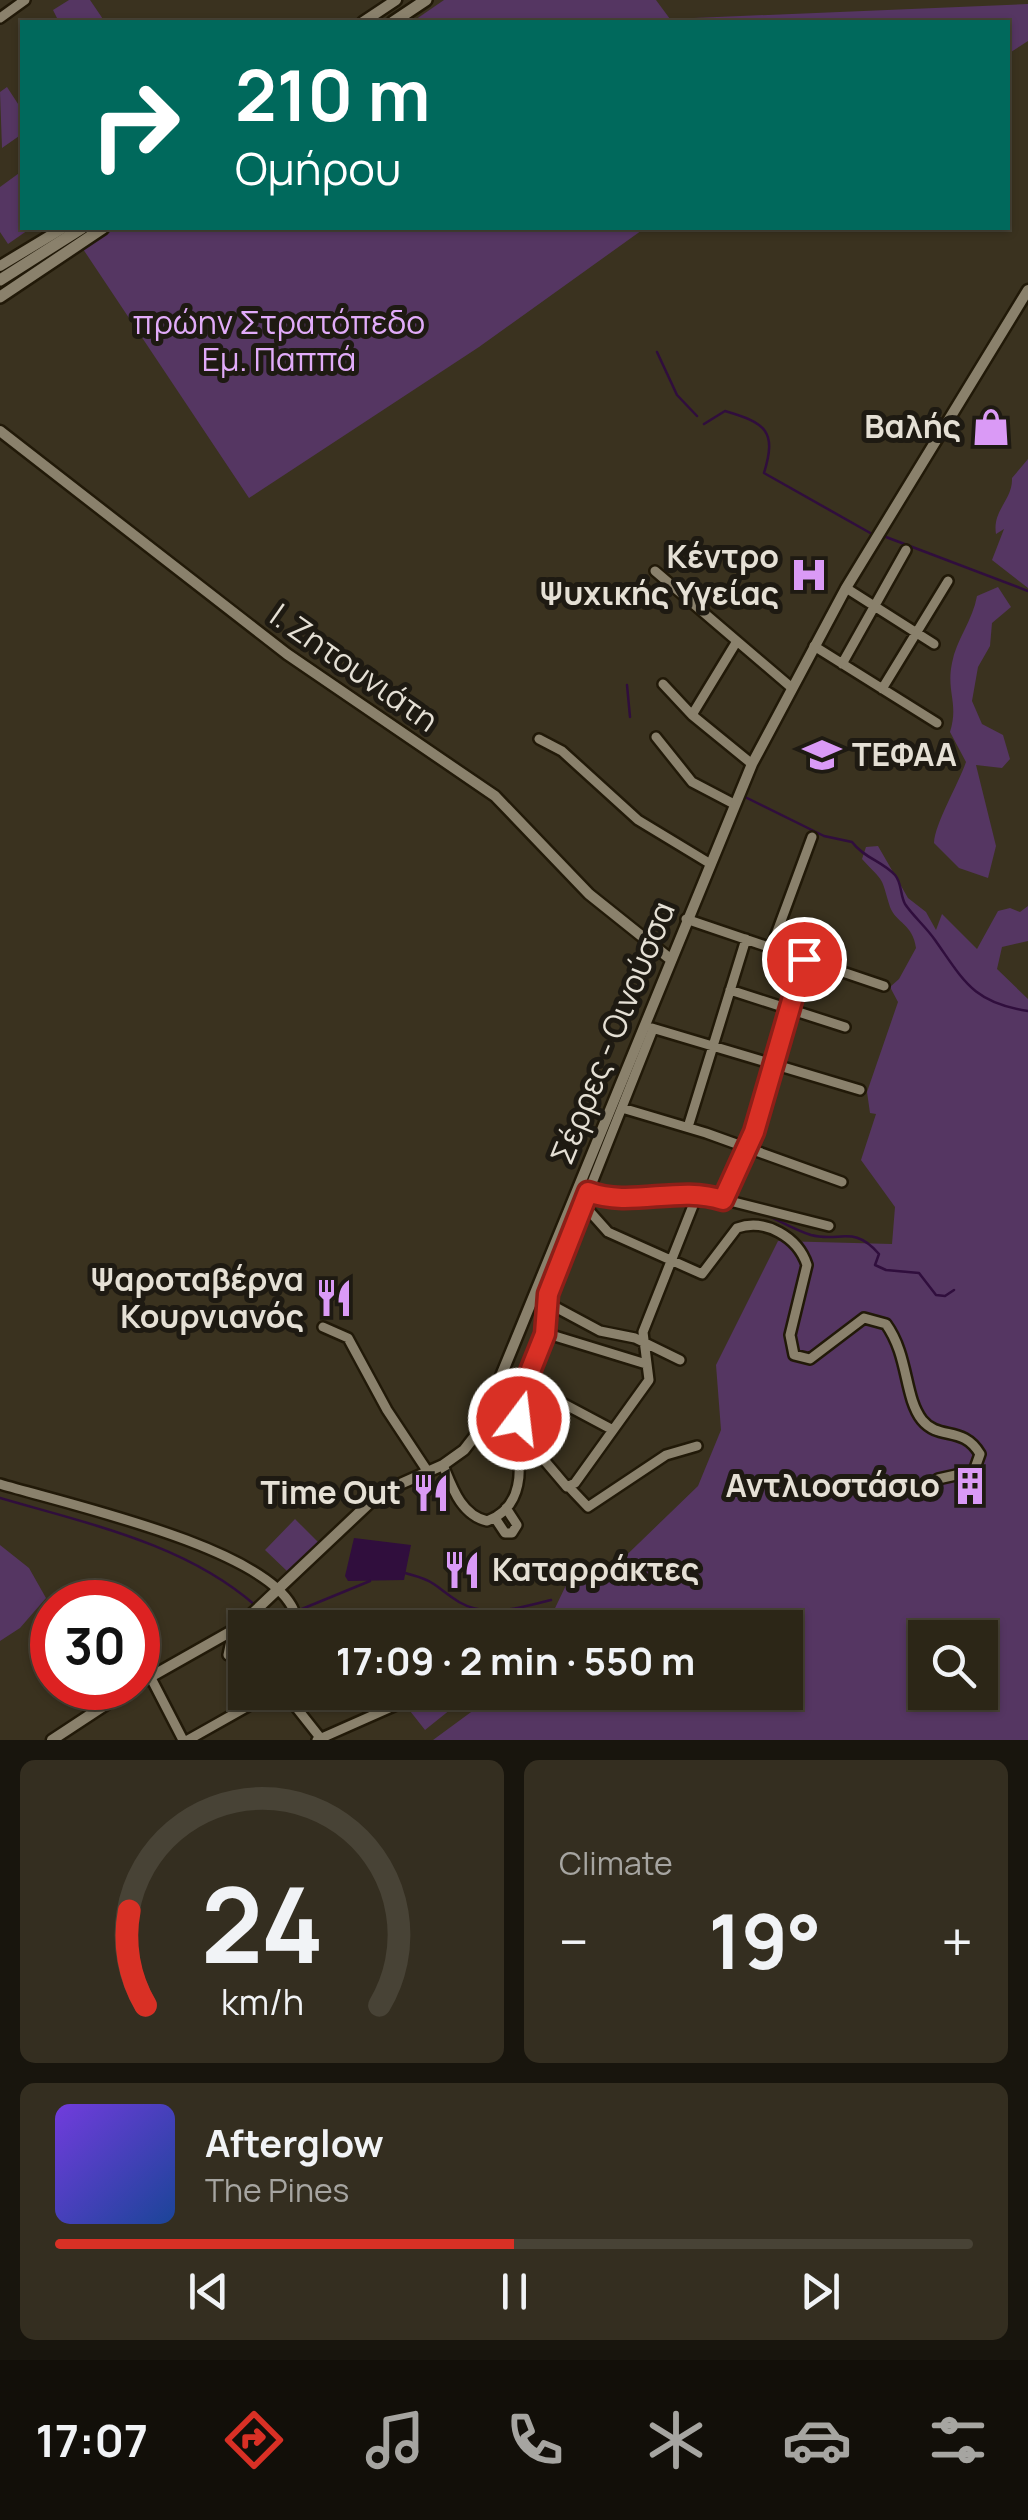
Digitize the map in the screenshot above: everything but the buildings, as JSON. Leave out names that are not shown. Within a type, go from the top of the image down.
[{"type":"main road","points":[[396,20],[426,0]]},
{"type":"main road","points":[[0,280],[79,230]]},
{"type":"main road","points":[[0,297],[99,230]]},
{"type":"street","points":[[0,18],[25,0]]},
{"type":"street","points":[[366,20],[396,0]]},
{"type":"street","points":[[0,266],[60,230]]},
{"type":"street","name":"Σέρρες - Οινούσσα","points":[[257,1610],[378,1495],[443,1465],[474,1438],[582,1190],[648,1027],[669,958],[752,764],[846,588],[1028,290]]},
{"type":"street","name":"Ι. Ζητουνιάτη","points":[[0,431],[287,654],[495,796],[589,894],[669,958]]},
{"type":"street","points":[[842,664],[906,550]]},
{"type":"street","points":[[655,572],[792,688]]},
{"type":"street","points":[[882,688],[948,581]]},
{"type":"street","points":[[846,588],[934,644]]},
{"type":"street","points":[[692,715],[737,641]]},
{"type":"street","points":[[814,646],[936,724]]},
{"type":"street","points":[[664,684],[692,715],[752,764]]},
{"type":"street","points":[[656,737],[692,782],[734,804]]},
{"type":"street","points":[[539,739],[562,751],[638,820],[709,863]]},
{"type":"street","points":[[771,948],[812,837]]},
{"type":"street","points":[[686,919],[884,986]]},
{"type":"street","points":[[688,1128],[730,990],[739,923]]},
{"type":"street","points":[[723,1200],[749,1148],[804,959]]},
{"type":"street","points":[[730,990],[845,1027]]},
{"type":"street","points":[[697,1446],[666,1455],[588,1507],[572,1485],[537,1454],[520,1425],[521,1395],[545,1334],[546,1302],[583,1204],[582,1190],[622,1108],[648,1027],[860,1090]]},
{"type":"street","points":[[622,1108],[842,1182]]},
{"type":"street","points":[[582,1190],[614,1198],[698,1193],[830,1226]]},
{"type":"street","points":[[572,1485],[649,1380],[644,1326],[673,1264],[698,1193]]},
{"type":"street","points":[[583,1204],[605,1230],[699,1273],[707,1271],[727,1236],[745,1225],[776,1230],[804,1255],[807,1274],[790,1335],[794,1355],[810,1359],[864,1318],[886,1324],[905,1360],[912,1400],[921,1419],[938,1431],[964,1436],[980,1454],[974,1471],[938,1479]]},
{"type":"street","points":[[546,1302],[600,1331],[643,1341],[680,1360]]},
{"type":"street","points":[[323,1328],[348,1338],[387,1410],[428,1472]]},
{"type":"street","points":[[545,1334],[646,1364]]},
{"type":"street","points":[[504,1372],[613,1430]]},
{"type":"street","points":[[497,1391],[521,1395]]},
{"type":"street","points":[[443,1465],[467,1511],[481,1520],[494,1518],[506,1508],[516,1484],[519,1451],[497,1391]]},
{"type":"street","points":[[0,1484],[191,1542],[245,1566],[278,1591],[290,1610]]},
{"type":"street","points":[[494,1518],[505,1533],[512,1532],[518,1525],[506,1508]]},
{"type":"street","name":"Σέρρες - Οινούσσα","points":[[160,1673],[228,1633]]},
{"type":"street","points":[[160,1694],[186,1740],[242,1710]]},
{"type":"street","name":"Σέρρες - Οινούσσα","points":[[52,1740],[98,1710]]},
{"type":"street","points":[[298,1710],[320,1739],[385,1710]]},
{"type":"green space","points":[[69,0],[90,0],[104,20],[58,20],[53,10]]},
{"type":"green space","points":[[444,0],[656,0],[670,19],[1028,4],[1028,41],[1010,53],[1010,20],[415,20]]},
{"type":"green space","points":[[7,87],[20,107],[20,135],[2,148],[0,92]]},
{"type":"green space","points":[[20,172],[20,230],[28,230],[8,244],[0,232],[0,187]]},
{"type":"green space","name":"πρώην Στρατόπεδο Εμ. Παππά","points":[[105,230],[642,230],[479,347],[249,498],[81,246]]},
{"type":"green space","points":[[1028,459],[1028,588],[992,560],[1004,529],[996,534],[997,518],[1012,478]]},
{"type":"green space","points":[[998,587],[1011,607],[992,623],[990,646],[978,667],[972,701],[982,724],[1003,735],[1010,759],[1002,768],[976,765],[996,846],[988,878],[959,868],[934,843],[966,762],[950,732],[954,655],[977,596]]},
{"type":"green space","points":[[878,846],[908,898],[926,912],[936,930],[942,914],[977,949],[998,911],[1010,908],[1020,912],[1028,906],[1028,941],[1002,947],[997,969],[1028,999],[1028,1740],[433,1740],[474,1710],[803,1710],[803,1610],[554,1610],[579,1558],[608,1573],[698,1486],[721,1430],[716,1365],[778,1241],[892,1244],[895,1207],[861,1160],[876,1114],[870,1113],[867,1092],[898,1002],[890,987],[899,979],[916,948],[912,934],[893,912],[881,880],[862,859],[866,847]]},
{"type":"green space","points":[[295,1519],[318,1542],[288,1572],[265,1550]]},
{"type":"green space","points":[[0,1545],[29,1568],[36,1580],[30,1580],[30,1616],[0,1641]]},
{"type":"green space","points":[[409,1710],[450,1710],[425,1730]]},
{"type":"shaded area","points":[[354,1538],[411,1545],[404,1580],[348,1581],[345,1576]]},
{"type":"waterway","points":[[657,352],[677,395],[697,416]]},
{"type":"waterway","points":[[704,424],[725,411],[759,425],[769,447],[764,473],[872,534]]},
{"type":"waterway","points":[[886,537],[1028,591]]},
{"type":"waterway","points":[[627,685],[630,717]]},
{"type":"waterway","points":[[745,797],[824,836],[852,842],[890,870],[899,882],[905,904],[972,988],[994,1002],[1028,1011]]},
{"type":"waterway","points":[[590,1198],[622,1204],[690,1200]]},
{"type":"waterway","points":[[703,1200],[743,1209]]},
{"type":"waterway","points":[[765,1214],[811,1235],[854,1237],[879,1254],[875,1265],[919,1273],[936,1295],[945,1296],[954,1290]]},
{"type":"waterway","points":[[0,1498],[102,1527],[168,1551],[229,1585],[256,1606]]},
{"type":"waterway","points":[[405,1573],[481,1610],[505,1610],[551,1600]]},
{"type":"waterway","points":[[299,1610],[370,1581]]},
{"type":"place","name":"Βαλής","points":[[991,427]]},
{"type":"place","name":"Κέντρο Ψυχικής Υγείας","points":[[809,575]]},
{"type":"place","name":"ΤΕΦΑΑ","points":[[822,755]]},
{"type":"place","name":"Ψαροταβέρνα Κουρνιανός","points":[[334,1298]]},
{"type":"place","name":"Αντλιοστάσιο","points":[[970,1486]]},
{"type":"place","name":"Time Out","points":[[431,1493]]},
{"type":"place","name":"Καταρράκτες","points":[[462,1570]]},
{"type":"route","points":[[519,1419],[519,1399],[545,1334],[546,1299],[588,1192],[614,1198],[692,1192],[723,1200],[749,1148],[804,959]]}]
